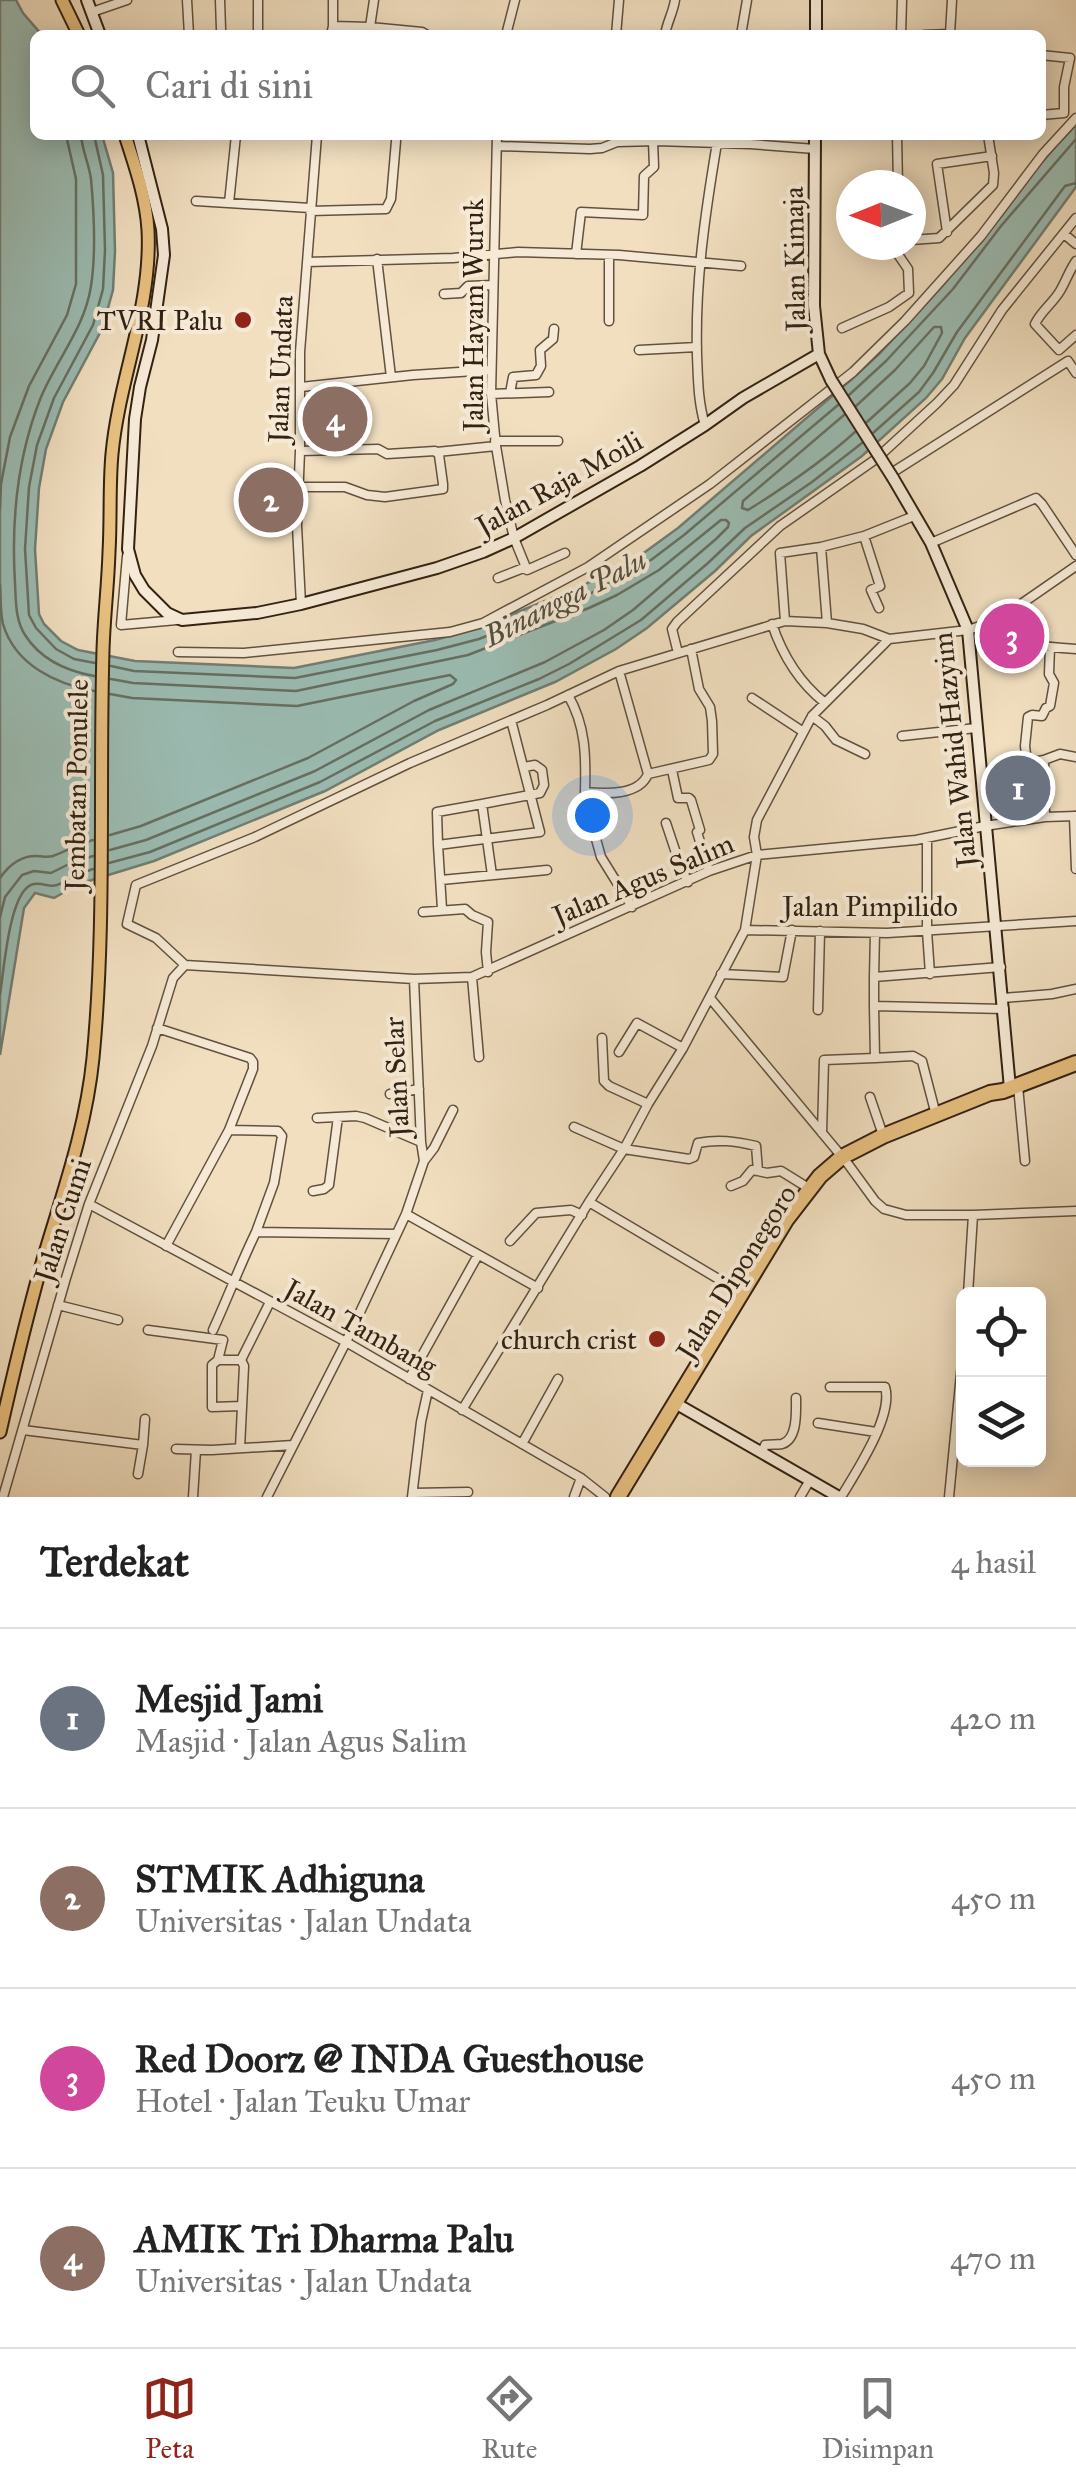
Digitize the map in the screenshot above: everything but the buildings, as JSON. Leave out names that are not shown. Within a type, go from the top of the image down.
[{"type":"highway","points":[[1010,1088],[1076,1063]]},
{"type":"highway","name":"Jalan Diponegoro","points":[[618,1497],[786,1220],[820,1176],[883,1136],[1010,1088]]},
{"type":"highway","name":"Jalan Diponegoro","points":[[629,1497],[748,1295],[805,1204],[824,1182],[845,1161],[992,1100],[1010,1088]]},
{"type":"main road","points":[[62,0],[77,30]]},
{"type":"main road","name":"Jembatan Ponulele","points":[[0,1432],[42,1263],[75,1158],[93,1060],[112,454],[148,266],[144,198],[127,140]]},
{"type":"street","points":[[87,0],[98,30]]},
{"type":"street","points":[[92,12],[128,0]]},
{"type":"street","points":[[187,0],[189,30]]},
{"type":"street","points":[[220,0],[221,29]]},
{"type":"street","points":[[258,0],[258,30]]},
{"type":"street","points":[[332,0],[332,30]]},
{"type":"street","points":[[370,27],[374,0]]},
{"type":"street","points":[[507,30],[516,0]]},
{"type":"street","points":[[617,30],[620,0]]},
{"type":"street","points":[[666,30],[675,0]]},
{"type":"street","points":[[743,30],[746,0]]},
{"type":"street","points":[[816,0],[816,30]]},
{"type":"street","points":[[901,30],[902,0]]},
{"type":"street","points":[[950,30],[952,0]]},
{"type":"street","points":[[342,30],[401,30]]},
{"type":"street","points":[[1046,56],[1070,58],[1064,87],[1066,129]]},
{"type":"street","points":[[1046,115],[1064,113]]},
{"type":"street","points":[[178,652],[244,653],[450,632],[483,623],[588,567],[710,484],[853,372],[931,293],[1076,118]]},
{"type":"street","points":[[139,140],[159,212],[164,255],[136,419],[121,625],[182,620]]},
{"type":"street","points":[[229,204],[235,140]]},
{"type":"street","name":"Jalan Undata","points":[[301,604],[297,538],[300,352],[317,140]]},
{"type":"street","name":"Jalan Hayam Wuruk","points":[[497,140],[490,394],[505,500],[526,567]]},
{"type":"street","points":[[497,146],[602,148],[615,140]]},
{"type":"street","points":[[629,140],[814,149]]},
{"type":"street","name":"Jalan Kimaja","points":[[815,140],[814,306],[819,354],[831,380]]},
{"type":"street","points":[[896,140],[897,170]]},
{"type":"street","points":[[926,240],[947,232],[993,185],[989,140]]},
{"type":"street","points":[[196,202],[310,210],[386,209],[391,199],[396,142]]},
{"type":"street","points":[[576,254],[581,212],[644,215],[644,176],[654,166],[653,142]]},
{"type":"street","points":[[705,426],[699,405],[699,263],[717,143]]},
{"type":"street","points":[[947,232],[937,164],[992,156]]},
{"type":"street","points":[[993,185],[1007,200]]},
{"type":"street","points":[[678,653],[673,626],[780,526],[876,459],[954,385],[1002,310],[1076,218]]},
{"type":"street","points":[[1064,234],[1076,244]]},
{"type":"street","points":[[308,262],[518,252],[742,266]]},
{"type":"street","points":[[609,255],[609,321]]},
{"type":"street","points":[[378,259],[392,377]]},
{"type":"street","points":[[842,328],[890,307],[909,292],[908,269],[902,260]]},
{"type":"street","points":[[1076,261],[1057,296],[1036,322],[1076,373]]},
{"type":"street","points":[[444,294],[462,293],[468,286],[493,285]]},
{"type":"street","points":[[510,393],[513,377],[536,374],[540,350],[552,340],[554,329]]},
{"type":"street","points":[[1059,350],[1076,336]]},
{"type":"street","points":[[639,350],[697,347]]},
{"type":"street","name":"Jalan Raja Moili","points":[[182,620],[242,615],[301,604],[454,562],[514,538],[640,466],[743,398],[819,354]]},
{"type":"street","points":[[892,476],[1068,361]]},
{"type":"street","points":[[301,387],[490,370]]},
{"type":"street","name":"Jalan Wahid Hazyim","points":[[831,380],[931,544],[968,630],[1010,1088]]},
{"type":"street","points":[[490,394],[549,392]]},
{"type":"street","points":[[300,451],[378,448],[387,454],[437,452],[558,440]]},
{"type":"street","points":[[299,487],[344,488],[385,497],[435,491],[444,484],[437,452]]},
{"type":"street","points":[[931,544],[1038,499],[1076,555]]},
{"type":"street","points":[[786,621],[779,555],[864,536],[914,516]]},
{"type":"street","points":[[864,536],[880,586],[871,590],[879,608]]},
{"type":"street","points":[[821,547],[827,623]]},
{"type":"street","points":[[128,549],[144,590],[167,613],[182,620]]},
{"type":"street","points":[[498,578],[565,553]]},
{"type":"street","points":[[185,965],[156,938],[127,924],[136,884],[255,837],[410,763],[619,671],[786,621],[863,629],[889,639],[968,630],[998,620],[1076,566]]},
{"type":"street","points":[[772,624],[780,648],[805,686],[824,703]]},
{"type":"street","points":[[988,624],[992,633],[1008,640],[1076,649]]},
{"type":"street","points":[[462,1410],[624,1150],[745,930],[758,820],[803,730],[824,703],[889,639]]},
{"type":"street","points":[[1050,647],[1049,674],[1054,684],[1050,706],[1042,716],[1028,716],[1027,763],[1058,754],[1076,757]]},
{"type":"street","points":[[648,774],[709,760],[713,754],[710,707],[699,689],[692,649]]},
{"type":"street","points":[[585,792],[607,794],[636,787],[645,782],[648,774],[619,671]]},
{"type":"street","points":[[568,695],[581,726],[586,752],[585,792],[590,821],[602,857],[632,907]]},
{"type":"street","points":[[752,698],[803,730]]},
{"type":"street","points":[[811,717],[836,740],[865,754]]},
{"type":"street","points":[[438,845],[540,834],[511,720]]},
{"type":"street","points":[[902,736],[976,728]]},
{"type":"street","points":[[1044,760],[1045,817]]},
{"type":"street","points":[[442,909],[437,812],[538,794],[543,774],[537,766],[524,767]]},
{"type":"street","points":[[672,770],[678,798],[691,800],[709,871]]},
{"type":"street","points":[[482,804],[492,875]]},
{"type":"street","points":[[1075,816],[1076,869]]},
{"type":"street","name":"Jalan Agus Salim","points":[[185,965],[414,980],[472,977],[709,871],[756,856],[927,838],[1045,817],[1075,816]]},
{"type":"street","points":[[666,822],[688,882]]},
{"type":"street","points":[[927,838],[930,974]]},
{"type":"street","points":[[440,880],[547,870]]},
{"type":"street","points":[[423,912],[467,910],[488,922],[488,972]]},
{"type":"street","name":"Jalan Pimpilido","points":[[745,930],[875,933],[1076,920]]},
{"type":"street","points":[[721,974],[783,977],[792,930]]},
{"type":"street","points":[[818,1010],[820,931]]},
{"type":"street","points":[[875,933],[875,1058]]},
{"type":"street","name":"Jalan Cumi","points":[[3,1497],[90,1204],[152,1046],[174,978],[185,965]]},
{"type":"street","points":[[874,977],[1001,967]]},
{"type":"street","points":[[472,977],[478,1057]]},
{"type":"street","name":"Jalan Selar","points":[[267,1497],[406,1214],[424,1160],[414,980]]},
{"type":"street","points":[[874,1006],[1003,1003],[1076,989]]},
{"type":"street","points":[[710,998],[884,1209],[906,1215],[1073,1213]]},
{"type":"street","points":[[619,1052],[637,1023],[682,1048]]},
{"type":"street","points":[[157,1028],[250,1058],[253,1070],[230,1130],[166,1246]]},
{"type":"street","points":[[602,1038],[604,1082],[648,1104]]},
{"type":"street","points":[[822,1133],[824,1060],[913,1056],[922,1061],[936,1115]]},
{"type":"street","points":[[1010,1088],[1025,1161]]},
{"type":"street","points":[[390,1094],[419,1089]]},
{"type":"street","points":[[870,1097],[883,1136]]},
{"type":"street","points":[[424,1160],[452,1110]]},
{"type":"street","points":[[313,1190],[329,1185],[338,1116]]},
{"type":"street","points":[[317,1118],[356,1116],[374,1120],[421,1142]]},
{"type":"street","points":[[574,1127],[624,1150],[689,1159],[694,1157],[699,1142],[732,1140],[756,1146],[758,1171]]},
{"type":"street","points":[[213,1330],[274,1182],[282,1136],[278,1132],[230,1130]]},
{"type":"street","points":[[730,1186],[743,1181],[752,1170],[781,1170],[810,1189]]},
{"type":"street","points":[[589,1202],[742,1293]]},
{"type":"street","name":"Jalan Tambang","points":[[90,1204],[346,1342],[582,1478],[605,1497]]},
{"type":"street","points":[[510,1241],[536,1213],[571,1210],[582,1215]]},
{"type":"street","points":[[406,1214],[538,1288]]},
{"type":"street","points":[[969,1287],[974,1215]]},
{"type":"street","points":[[256,1232],[396,1234]]},
{"type":"street","points":[[410,1380],[478,1255]]},
{"type":"street","points":[[240,1360],[270,1302]]},
{"type":"street","points":[[58,1304],[118,1320]]},
{"type":"street","points":[[148,1330],[222,1340],[218,1360],[212,1365],[212,1407],[242,1406]]},
{"type":"street","points":[[218,1360],[240,1360]]},
{"type":"street","points":[[240,1360],[244,1366],[240,1448]]},
{"type":"street","points":[[949,1497],[961,1377]]},
{"type":"street","points":[[522,1444],[558,1379]]},
{"type":"street","points":[[682,1407],[840,1497],[869,1449],[886,1411],[888,1391],[885,1387],[830,1388]]},
{"type":"street","points":[[428,1390],[412,1495],[468,1492]]},
{"type":"street","points":[[762,1452],[765,1445],[784,1443],[789,1438],[796,1425],[796,1398]]},
{"type":"street","points":[[138,1474],[145,1418]]},
{"type":"street","points":[[818,1422],[876,1432]]},
{"type":"street","points":[[23,1430],[142,1445]]},
{"type":"street","points":[[176,1449],[293,1445]]},
{"type":"street","points":[[193,1497],[196,1450]]},
{"type":"street","points":[[574,1497],[582,1478]]},
{"type":"street","points":[[800,1497],[810,1480]]},
{"type":"water","name":"Binangga Palu","points":[[0,0],[16,0],[38,30],[30,30],[30,140],[103,140],[113,173],[113,290],[102,329],[63,402],[46,449],[39,488],[35,549],[39,614],[61,641],[78,650],[135,661],[294,668],[435,640],[475,629],[580,587],[645,552],[879,354],[945,283],[993,219],[1076,125],[1076,187],[965,338],[942,379],[862,456],[751,536],[647,628],[555,682],[439,730],[325,791],[154,861],[79,884],[54,898],[35,893],[24,908],[0,1055]]},
{"type":"place","name":"TVRI Palu","points":[[243,320]]},
{"type":"place","name":"AMIK Tri Dharma Palu","points":[[335,419]]},
{"type":"place","name":"STMIK Adhiguna","points":[[271,500]]},
{"type":"place","name":"Red Doorz @ INDA Guesthouse","points":[[1012,636]]},
{"type":"place","name":"Mesjid Jami","points":[[1018,788]]},
{"type":"place","name":"church crist","points":[[657,1339]]}]
